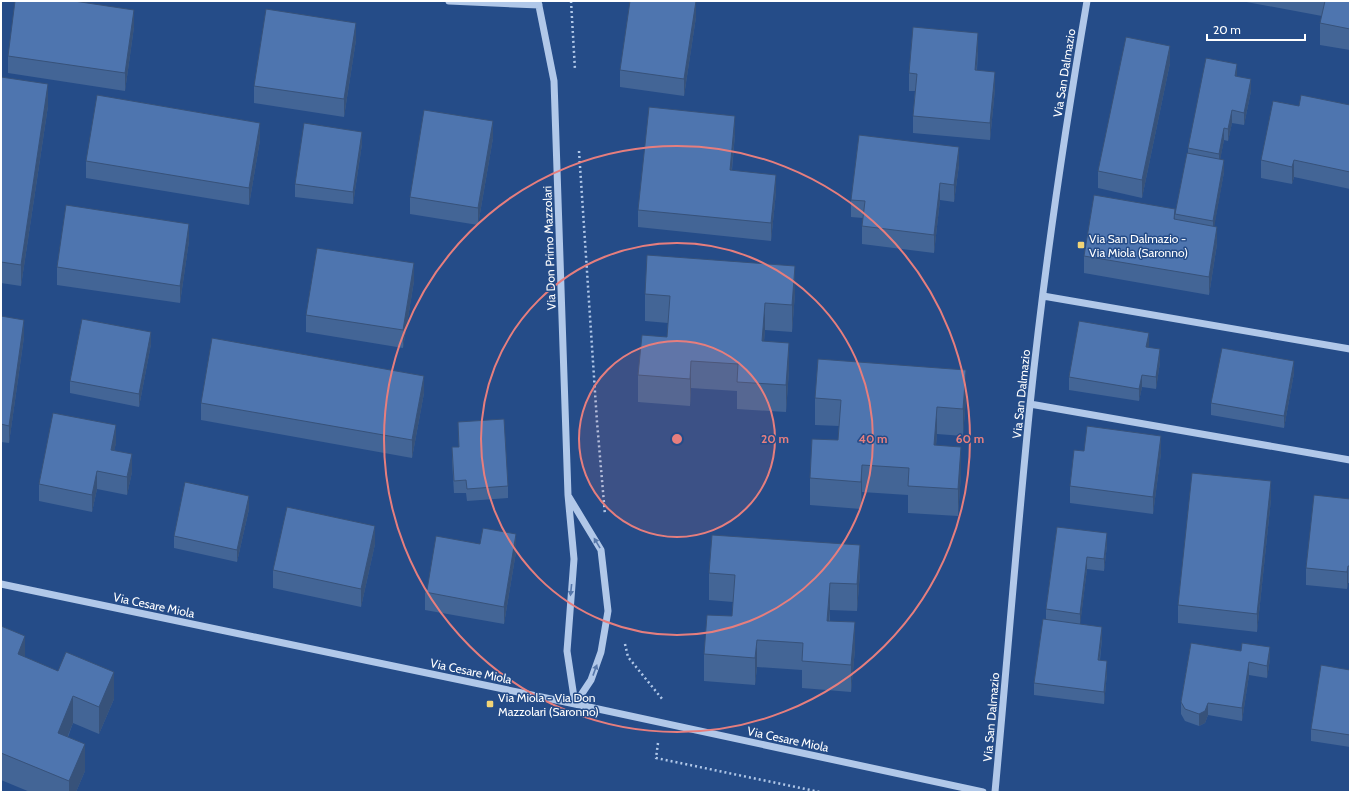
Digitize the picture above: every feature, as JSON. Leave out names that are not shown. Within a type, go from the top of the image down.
[{"type":"street","points":[[449,1],[539,3]]},
{"type":"street","name":"Via San Dalmazio","points":[[995,792],[1030,404],[1043,296],[1074,76],[1087,1]]},
{"type":"street","name":"Via Don Primo Mazzolari","points":[[539,3],[554,81],[568,495],[574,559],[567,651],[575,704]]},
{"type":"street","points":[[1043,296],[1350,349]]},
{"type":"street","points":[[1030,404],[1350,460]]},
{"type":"street","name":"Via Don Primo Mazzolari","points":[[568,495],[601,550],[608,611],[601,652],[591,680],[575,704]]},
{"type":"street","name":"Via Cesare Miola","points":[[1,584],[661,722],[983,792]]},
{"type":"path","points":[[571,1],[575,71]]},
{"type":"path","points":[[579,149],[606,522]]},
{"type":"path","points":[[624,642],[628,657],[666,704],[661,722],[656,758],[820,792]]},
{"type":"building","points":[[15,1],[74,1],[134,10],[125,73],[8,56]]},
{"type":"building","points":[[630,1],[696,1],[684,79],[620,70]]},
{"type":"building","points":[[1325,1],[1350,1],[1350,29],[1320,23]]},
{"type":"building","points":[[266,9],[356,23],[344,99],[254,86]]},
{"type":"building","points":[[913,27],[978,33],[975,70],[995,72],[990,123],[913,116],[917,74],[909,73]]},
{"type":"building","points":[[1126,37],[1170,46],[1142,180],[1098,171]]},
{"type":"building","points":[[1206,58],[1237,64],[1235,76],[1251,79],[1244,113],[1232,110],[1228,129],[1224,128],[1219,154],[1188,148]]},
{"type":"building","points":[[1,77],[48,84],[21,265],[1,262]]},
{"type":"building","points":[[97,95],[260,123],[249,188],[86,161]]},
{"type":"building","points":[[1301,95],[1350,105],[1350,172],[1294,160],[1292,167],[1261,160],[1273,101],[1299,106]]},
{"type":"building","points":[[649,107],[735,116],[730,170],[776,175],[771,223],[638,210]]},
{"type":"building","points":[[424,110],[493,121],[478,208],[410,197]]},
{"type":"building","points":[[304,123],[362,132],[353,192],[295,184]]},
{"type":"building","points":[[859,135],[959,147],[954,185],[940,183],[934,235],[862,226],[865,201],[851,200]]},
{"type":"building","points":[[1187,153],[1224,160],[1213,221],[1175,214]]},
{"type":"building","points":[[1094,195],[1175,209],[1174,219],[1217,227],[1209,277],[1084,256]]},
{"type":"building","points":[[66,205],[189,224],[180,286],[57,267]]},
{"type":"building","points":[[317,248],[414,263],[403,330],[306,315]]},
{"type":"building","points":[[647,255],[795,266],[792,305],[765,303],[762,341],[789,343],[786,385],[737,382],[738,364],[691,361],[690,379],[638,375],[642,335],[667,337],[670,296],[645,294]]},
{"type":"building","points":[[1,316],[24,320],[9,426],[1,424]]},
{"type":"building","points":[[82,319],[151,332],[139,394],[70,381]]},
{"type":"building","points":[[1079,321],[1149,333],[1146,347],[1160,349],[1156,377],[1142,375],[1139,389],[1069,377]]},
{"type":"building","points":[[212,338],[424,376],[412,440],[201,403]]},
{"type":"building","points":[[1222,348],[1294,361],[1284,416],[1211,403]]},
{"type":"building","points":[[818,359],[966,370],[963,409],[937,407],[934,445],[961,447],[958,489],[908,486],[909,468],[862,465],[861,482],[810,478],[812,439],[838,440],[841,400],[815,398]]},
{"type":"building","points":[[53,413],[116,425],[111,450],[132,454],[127,477],[97,471],[92,495],[39,484]]},
{"type":"building","points":[[504,419],[508,486],[467,489],[466,480],[454,481],[452,447],[459,447],[458,422]]},
{"type":"building","points":[[1087,426],[1161,436],[1153,497],[1070,486],[1074,450],[1084,451]]},
{"type":"building","points":[[1192,473],[1271,481],[1257,614],[1178,605]]},
{"type":"building","points":[[185,482],[249,496],[237,550],[174,536]]},
{"type":"building","points":[[1314,495],[1350,499],[1350,566],[1348,566],[1347,572],[1306,568]]},
{"type":"building","points":[[287,507],[375,526],[361,589],[273,570]]},
{"type":"building","points":[[1057,527],[1107,533],[1104,559],[1087,557],[1080,614],[1046,609]]},
{"type":"building","points":[[483,528],[516,534],[504,607],[425,592],[427,590],[436,536],[480,544]]},
{"type":"building","points":[[712,535],[860,545],[857,584],[830,583],[827,621],[855,622],[851,665],[802,661],[803,643],[757,640],[755,658],[704,654],[707,615],[732,616],[735,575],[709,573]]},
{"type":"building","points":[[1043,619],[1102,627],[1098,660],[1107,661],[1104,692],[1034,683]]},
{"type":"building","points":[[1,626],[25,636],[18,654],[58,671],[66,652],[114,672],[99,707],[73,696],[58,733],[85,744],[69,781],[1,753]]},
{"type":"building","points":[[1191,643],[1241,651],[1242,643],[1270,647],[1267,666],[1249,662],[1242,708],[1208,703],[1205,711],[1199,714],[1185,709],[1181,702]]},
{"type":"building","points":[[1321,665],[1350,670],[1350,735],[1311,729]]},
{"type":"place","name":"Via San Dalmazio - Via Miola (Saronno)","points":[[1081,245]]},
{"type":"place","name":"Via Miola - Via Don Mazzolari (Saronno)","points":[[490,704]]}]
